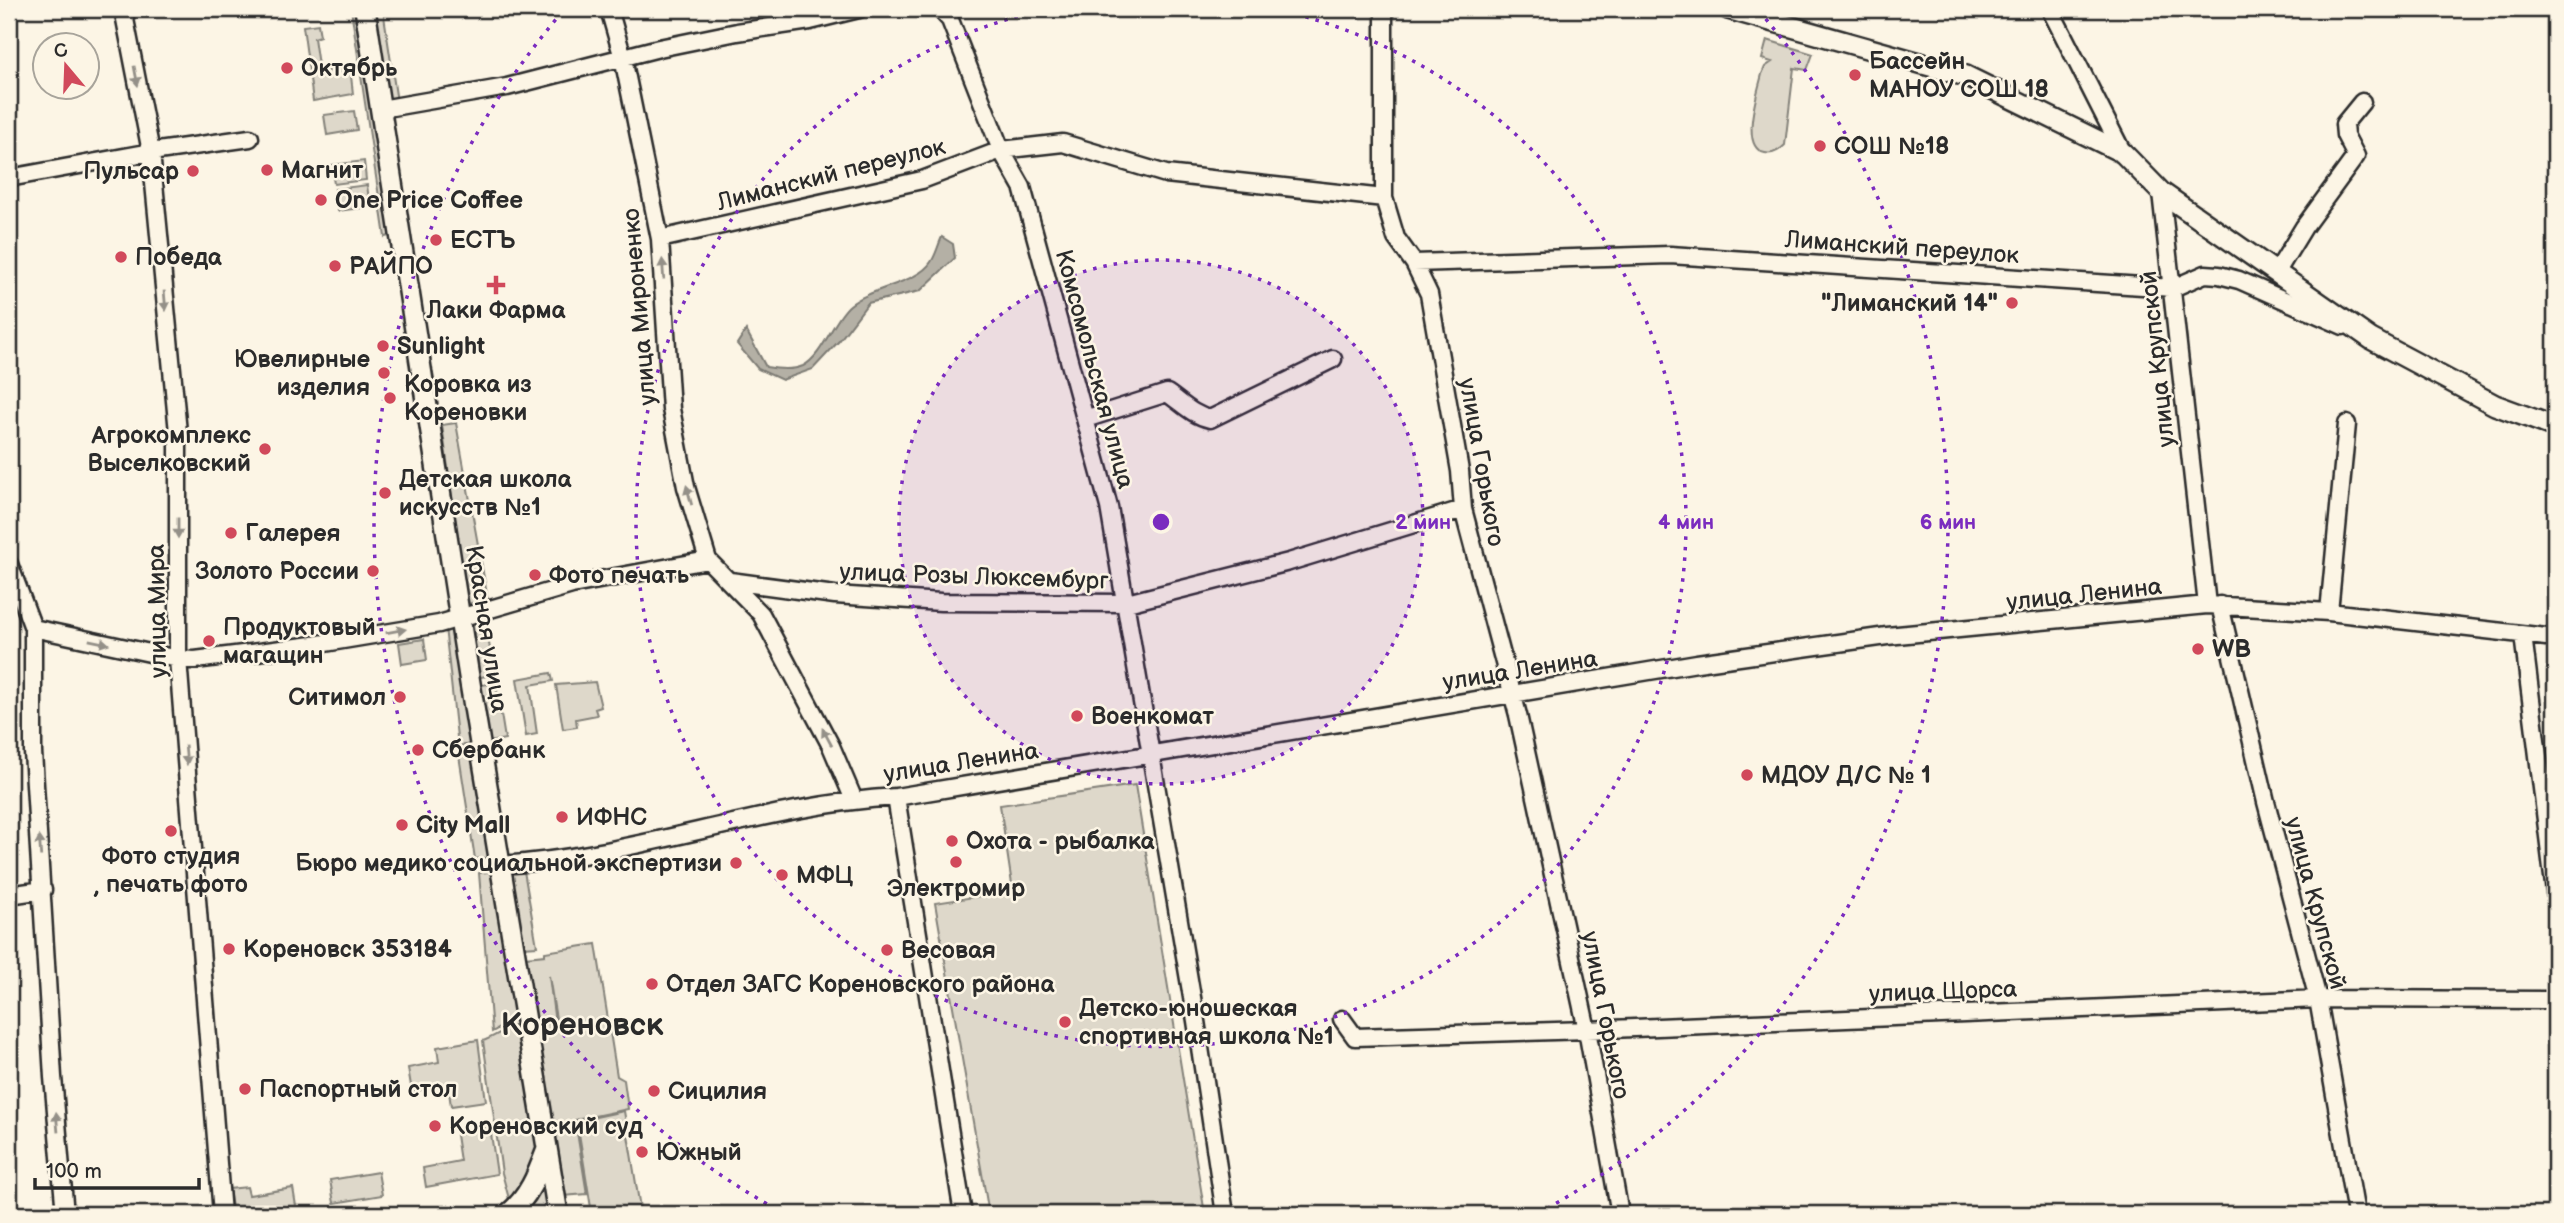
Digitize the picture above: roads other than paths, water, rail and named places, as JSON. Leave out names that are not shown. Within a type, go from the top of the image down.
[{"type":"main road","name":"Красная улица","points":[[365,9],[460,619],[558,1214]]},
{"type":"main road","points":[[1728,9],[1966,76],[2123,153],[2161,192],[2371,339],[2495,405],[2555,427]]},
{"type":"main road","points":[[508,1214],[522,1201],[532,1185],[548,1148]]},
{"type":"street","name":"улица Мира","points":[[123,9],[151,152],[178,432],[178,659],[222,1214]]},
{"type":"street","name":"улица Мироненко","points":[[609,9],[660,239],[671,409],[686,486],[708,560]]},
{"type":"street","points":[[381,109],[507,87],[698,40],[810,21],[859,9]]},
{"type":"street","name":"Комсомольская улица","points":[[940,9],[950,20],[1001,150],[1022,187],[1109,507],[1196,1021],[1225,1214]]},
{"type":"street","name":"улица Горького","points":[[1384,9],[1384,198],[1396,237],[1414,263],[1429,295],[1460,471],[1463,509],[1512,694],[1587,1030],[1620,1214]]},
{"type":"street","points":[[2050,9],[2123,153]]},
{"type":"street","points":[[2276,272],[2311,216],[2356,156],[2345,135],[2344,124],[2362,102]]},
{"type":"street","points":[[9,178],[151,152],[250,138]]},
{"type":"street","name":"Лиманский переулок","points":[[660,239],[922,180],[1001,150],[1063,144],[1166,174],[1384,198]]},
{"type":"street","name":"улица Крупской","points":[[2161,192],[2213,605],[2318,999],[2356,1214]]},
{"type":"street","name":"Лиманский переулок","points":[[1414,263],[1670,255],[2173,288],[2205,274],[2239,280],[2371,339]]},
{"type":"street","points":[[1085,419],[1167,393],[1195,416],[1210,419],[1333,359]]},
{"type":"street","points":[[2329,611],[2347,424]]},
{"type":"street","name":"улица Розы Люксембург","points":[[730,582],[835,595],[941,602],[1126,603],[1289,562],[1463,509]]},
{"type":"street","points":[[33,628],[178,659],[195,660],[313,645],[460,619],[504,610],[572,585],[708,560],[761,614],[831,746],[854,800]]},
{"type":"street","points":[[9,564],[33,628],[33,752],[53,1077],[65,1214]]},
{"type":"street","name":"улица Ленина","points":[[500,865],[542,862],[620,848],[854,800],[895,797],[1697,663],[1887,636],[2213,605],[2329,611],[2555,638]]},
{"type":"street","points":[[2523,635],[2555,893]]},
{"type":"street","points":[[895,797],[963,1214]]},
{"type":"street","points":[[9,895],[43,890]]},
{"type":"street","name":"улица Щорса","points":[[1342,1020],[1355,1037],[1587,1030],[2318,999],[2555,1000]]},
{"type":"place","name":"Октябрь","points":[[287,68]]},
{"type":"place","name":"Бассейн МАНОУ СОШ 18","points":[[1855,75]]},
{"type":"place","name":"СОШ №18","points":[[1820,146]]},
{"type":"place","name":"Магнит","points":[[267,170]]},
{"type":"place","name":"Пульсар","points":[[193,171]]},
{"type":"place","name":"One Price Coffee","points":[[321,200]]},
{"type":"place","name":"ЕСТЪ","points":[[436,240]]},
{"type":"place","name":"Победа","points":[[121,257]]},
{"type":"place","name":"РАЙПО","points":[[335,266]]},
{"type":"place","name":"Лаки Фарма","points":[[496,285]]},
{"type":"place","name":"\"Лиманский 14\"","points":[[2012,303]]},
{"type":"place","name":"Sunlight","points":[[383,346]]},
{"type":"place","name":"Ювелирные изделия","points":[[384,373]]},
{"type":"place","name":"Коровка из Кореновки","points":[[390,398]]},
{"type":"place","name":"Агрокомплекс Выселковский","points":[[265,449]]},
{"type":"place","name":"Детская школа искусств №1","points":[[385,493]]},
{"type":"place","name":"Галерея","points":[[231,533]]},
{"type":"place","name":"Золото России","points":[[373,571]]},
{"type":"place","name":"Фото печать","points":[[535,575]]},
{"type":"place","name":"Продуктовый магащин","points":[[209,641]]},
{"type":"place","name":"WB","points":[[2198,649]]},
{"type":"place","name":"Ситимол","points":[[400,697]]},
{"type":"place","name":"Военкомат","points":[[1077,716]]},
{"type":"place","name":"Сбербанк","points":[[418,750]]},
{"type":"place","name":"МДОУ Д/С № 1","points":[[1747,775]]},
{"type":"place","name":"ИФНС","points":[[562,817]]},
{"type":"place","name":"City Mall","points":[[402,825]]},
{"type":"place","name":"Фото студия , печать фото","points":[[171,831]]},
{"type":"place","name":"Охота - рыбалка","points":[[952,841]]},
{"type":"place","name":"Электромир","points":[[956,862]]},
{"type":"place","name":"Бюро медико социальной экспертизи","points":[[736,863]]},
{"type":"place","name":"МФЦ","points":[[782,875]]},
{"type":"place","name":"Кореновск 353184","points":[[229,949]]},
{"type":"place","name":"Весовая","points":[[887,950]]},
{"type":"place","name":"Отдел ЗАГС Кореновского района","points":[[652,984]]},
{"type":"place","name":"Детско-юношеская спортивная школа №1","points":[[1065,1022]]},
{"type":"place","name":"Паспортный стол","points":[[245,1089]]},
{"type":"place","name":"Сицилия","points":[[654,1091]]},
{"type":"place","name":"Кореновский суд","points":[[435,1126]]},
{"type":"place","name":"Южный","points":[[642,1152]]},
{"type":"district","name":"Кореновск","points":[[582,1024]]}]
